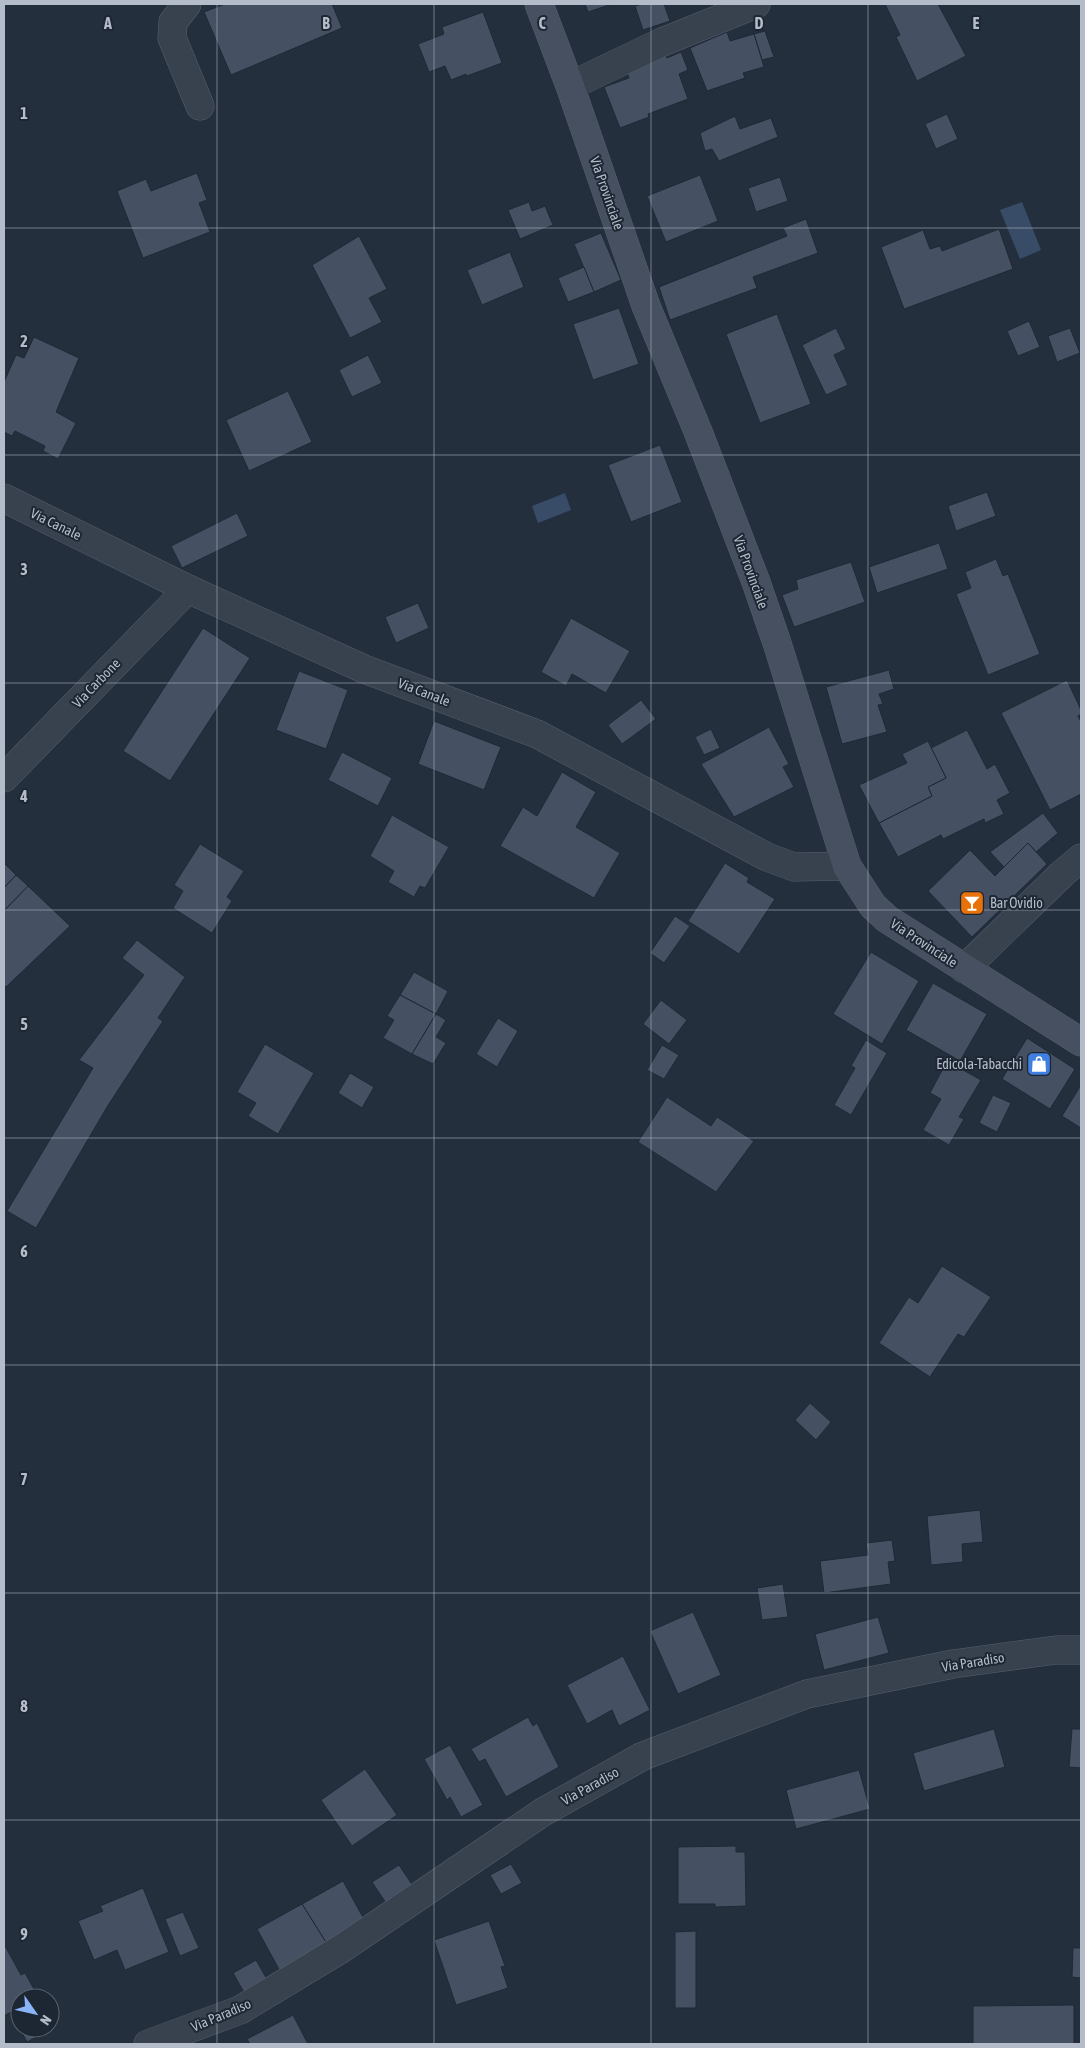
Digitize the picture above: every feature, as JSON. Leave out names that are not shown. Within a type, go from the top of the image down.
[{"type":"street","points":[[187,4],[173,22],[172,38],[200,106]]},
{"type":"street","name":"Via Provinciale","points":[[539,4],[570,86],[646,306],[699,434],[759,591],[847,866],[873,906],[887,919],[964,970],[1081,1042]]},
{"type":"street","points":[[570,86],[660,44],[756,4]]},
{"type":"street","name":"Via Canale","points":[[4,498],[188,589],[364,669],[537,734],[767,857],[794,867],[847,866]]},
{"type":"street","name":"Via Carbone","points":[[4,778],[188,589]]},
{"type":"street","points":[[964,970],[1062,874],[1081,858]]},
{"type":"street","name":"Via Paradiso","points":[[148,2044],[240,2010],[341,1949],[543,1812],[643,1756],[807,1694],[953,1664],[1056,1650],[1081,1650]]},
{"type":"water","points":[[1022,202],[1041,250],[1020,259],[1000,210]]},
{"type":"water","points":[[565,493],[571,510],[538,523],[532,506]]},
{"type":"building","points":[[225,4],[332,4],[342,28],[231,75],[204,12]]},
{"type":"building","points":[[585,4],[612,4],[588,12]]},
{"type":"building","points":[[642,4],[664,4],[670,21],[643,30],[635,6]]},
{"type":"building","points":[[885,4],[938,4],[966,56],[917,81],[896,37],[900,35]]},
{"type":"building","points":[[483,12],[502,63],[451,80],[445,66],[429,72],[418,44],[444,34],[442,27]]},
{"type":"building","points":[[765,31],[774,57],[762,60],[754,34]]},
{"type":"building","points":[[727,32],[730,41],[754,34],[764,67],[743,73],[745,78],[707,91],[690,48]]},
{"type":"building","points":[[664,51],[667,58],[681,52],[688,70],[679,74],[688,99],[648,114],[649,117],[620,128],[604,87],[629,78],[624,65]]},
{"type":"building","points":[[947,114],[958,139],[936,149],[925,124]]},
{"type":"building","points":[[735,116],[740,129],[771,118],[778,137],[719,161],[712,149],[705,151],[700,133]]},
{"type":"building","points":[[197,173],[207,200],[199,203],[210,232],[143,258],[117,191],[146,179],[151,191]]},
{"type":"building","points":[[700,175],[718,221],[666,242],[647,196]]},
{"type":"building","points":[[780,177],[788,201],[756,212],[748,188]]},
{"type":"building","points":[[529,202],[532,211],[545,206],[553,225],[520,239],[508,210]]},
{"type":"building","points":[[806,219],[818,253],[753,277],[757,288],[670,320],[659,287],[787,236],[783,228]]},
{"type":"building","points":[[999,229],[1013,269],[904,309],[881,247],[923,230],[930,249],[940,246],[942,251]]},
{"type":"building","points":[[601,233],[621,280],[594,292],[574,244]]},
{"type":"building","points":[[359,236],[387,289],[369,298],[382,322],[350,338],[312,265]]},
{"type":"building","points":[[510,252],[524,287],[482,305],[467,270]]},
{"type":"building","points":[[584,267],[594,292],[568,302],[558,278]]},
{"type":"building","points":[[619,308],[639,364],[593,380],[573,324]]},
{"type":"building","points":[[777,314],[811,404],[760,423],[726,334]]},
{"type":"building","points":[[1029,321],[1040,347],[1018,356],[1007,331]]},
{"type":"building","points":[[836,328],[846,349],[834,355],[848,385],[826,395],[802,345]]},
{"type":"building","points":[[1070,328],[1080,353],[1057,362],[1048,336]]},
{"type":"building","points":[[34,337],[79,358],[56,412],[76,423],[58,459],[43,451],[45,446],[15,431],[12,436],[4,432],[4,382],[16,355],[24,358]]},
{"type":"building","points":[[368,355],[382,383],[352,397],[339,370]]},
{"type":"building","points":[[288,391],[312,442],[249,471],[226,420]]},
{"type":"building","points":[[660,445],[682,502],[631,522],[608,465]]},
{"type":"building","points":[[987,492],[996,516],[956,531],[948,506]]},
{"type":"building","points":[[237,513],[248,536],[182,568],[171,546]]},
{"type":"building","points":[[939,543],[948,569],[877,593],[869,567]]},
{"type":"building","points":[[996,559],[1003,576],[1008,574],[1040,654],[988,675],[956,594],[971,588],[965,572]]},
{"type":"building","points":[[851,562],[865,602],[794,627],[782,595],[798,589],[796,580]]},
{"type":"building","points":[[418,603],[429,628],[396,643],[385,617]]},
{"type":"building","points":[[571,618],[630,651],[606,693],[572,674],[566,686],[541,672]]},
{"type":"building","points":[[203,628],[250,658],[170,781],[123,751]]},
{"type":"building","points":[[889,670],[894,689],[879,694],[883,704],[878,705],[887,732],[842,744],[826,687]]},
{"type":"building","points":[[299,671],[348,690],[326,749],[276,730]]},
{"type":"building","points":[[1067,680],[1081,710],[1081,714],[1078,716],[1081,722],[1081,794],[1050,810],[1001,713]]},
{"type":"building","points":[[641,700],[656,719],[622,744],[608,725]]},
{"type":"building","points":[[434,721],[501,747],[484,790],[418,764]]},
{"type":"building","points":[[769,727],[789,764],[783,767],[794,787],[734,817],[701,764]]},
{"type":"building","points":[[711,729],[720,748],[704,755],[695,737]]},
{"type":"building","points":[[967,730],[987,769],[995,764],[1010,793],[997,800],[1004,814],[985,823],[984,819],[943,839],[941,835],[898,857],[879,823],[932,796],[928,787],[946,778],[931,748]]},
{"type":"building","points":[[928,741],[946,778],[928,787],[932,796],[879,823],[859,785],[907,763],[902,754]]},
{"type":"building","points":[[342,752],[392,778],[378,806],[328,780]]},
{"type":"building","points":[[562,772],[596,792],[576,827],[620,853],[594,898],[500,846],[523,807],[537,816]]},
{"type":"building","points":[[1043,813],[1058,833],[1036,852],[1028,843],[1004,867],[990,852]]},
{"type":"building","points":[[392,815],[449,847],[425,888],[420,886],[414,897],[388,882],[394,871],[370,856]]},
{"type":"building","points":[[1028,843],[1047,864],[972,937],[928,891],[970,850],[995,876]]},
{"type":"building","points":[[200,844],[244,871],[227,897],[232,901],[212,933],[173,908],[183,891],[174,885]]},
{"type":"building","points":[[4,863],[16,875],[4,888]]},
{"type":"building","points":[[725,863],[749,878],[747,882],[775,899],[739,954],[688,921]]},
{"type":"building","points":[[16,875],[28,886],[4,911],[4,888]]},
{"type":"building","points":[[28,886],[70,926],[6,987],[4,985],[4,911]]},
{"type":"building","points":[[675,916],[690,926],[664,963],[650,953]]},
{"type":"building","points":[[137,940],[185,977],[158,1018],[163,1021],[107,1107],[36,1228],[7,1211],[93,1068],[79,1060],[144,975],[122,958]]},
{"type":"building","points":[[871,952],[919,981],[882,1044],[833,1014]]},
{"type":"building","points":[[414,972],[448,991],[436,1014],[400,995]]},
{"type":"building","points":[[933,983],[987,1014],[960,1061],[906,1030]]},
{"type":"building","points":[[400,995],[436,1014],[412,1054],[383,1038],[394,1020],[387,1016]]},
{"type":"building","points":[[661,1000],[687,1020],[669,1044],[643,1024]]},
{"type":"building","points":[[436,1014],[446,1020],[436,1037],[446,1043],[433,1064],[412,1054]]},
{"type":"building","points":[[498,1018],[518,1031],[497,1067],[476,1054]]},
{"type":"building","points":[[1027,1038],[1075,1069],[1050,1109],[1002,1079]]},
{"type":"building","points":[[866,1040],[887,1053],[851,1115],[834,1105],[855,1068],[851,1066]]},
{"type":"building","points":[[265,1044],[314,1073],[278,1134],[248,1116],[256,1103],[237,1092]]},
{"type":"building","points":[[662,1045],[679,1055],[664,1079],[647,1070]]},
{"type":"building","points":[[947,1061],[981,1080],[959,1117],[964,1119],[949,1145],[923,1130],[941,1099],[930,1093]]},
{"type":"building","points":[[350,1073],[374,1087],[362,1108],[338,1093]]},
{"type":"building","points":[[1081,1085],[1081,1128],[1062,1116]]},
{"type":"building","points":[[993,1095],[1011,1103],[997,1132],[979,1123]]},
{"type":"building","points":[[667,1097],[711,1126],[717,1117],[754,1141],[716,1192],[638,1142]]},
{"type":"building","points":[[942,1266],[991,1297],[964,1337],[958,1334],[930,1377],[879,1343],[909,1297],[918,1303]]},
{"type":"building","points":[[810,1403],[831,1422],[816,1440],[795,1420]]},
{"type":"building","points":[[980,1510],[983,1542],[962,1544],[963,1562],[931,1565],[927,1516]]},
{"type":"building","points":[[892,1540],[895,1561],[888,1562],[891,1584],[824,1593],[820,1561],[868,1555],[866,1543]]},
{"type":"building","points":[[783,1584],[788,1617],[762,1620],[757,1588]]},
{"type":"building","points":[[693,1612],[721,1675],[678,1694],[650,1631]]},
{"type":"building","points":[[878,1617],[889,1653],[824,1670],[815,1634]]},
{"type":"building","points":[[623,1656],[650,1710],[619,1726],[612,1710],[587,1724],[567,1685]]},
{"type":"building","points":[[528,1717],[533,1726],[537,1723],[559,1767],[506,1797],[485,1759],[479,1762],[471,1749]]},
{"type":"building","points":[[994,1729],[1005,1767],[924,1791],[913,1753]]},
{"type":"building","points":[[1072,1729],[1081,1729],[1081,1768],[1069,1767]]},
{"type":"building","points":[[450,1745],[483,1805],[461,1817],[450,1797],[447,1800],[424,1759]]},
{"type":"building","points":[[365,1769],[397,1815],[352,1846],[321,1800]]},
{"type":"building","points":[[859,1770],[870,1809],[796,1829],[786,1790]]},
{"type":"building","points":[[736,1846],[736,1852],[745,1852],[746,1906],[715,1907],[715,1904],[678,1904],[678,1847]]},
{"type":"building","points":[[511,1864],[522,1883],[501,1894],[490,1875]]},
{"type":"building","points":[[399,1865],[413,1886],[386,1903],[372,1882]]},
{"type":"building","points":[[343,1881],[365,1921],[327,1944],[302,1904]]},
{"type":"building","points":[[143,1888],[169,1952],[125,1970],[117,1950],[94,1960],[78,1921],[103,1911],[100,1906]]},
{"type":"building","points":[[302,1904],[327,1944],[281,1973],[257,1929]]},
{"type":"building","points":[[183,1912],[199,1948],[180,1956],[165,1919]]},
{"type":"building","points":[[489,1921],[505,1966],[501,1967],[508,1988],[456,2005],[434,1940]]},
{"type":"building","points":[[696,1931],[696,2008],[675,2008],[675,1932]]},
{"type":"building","points":[[4,1944],[21,1975],[25,1973],[33,1988],[10,1988],[10,2013],[4,2016]]},
{"type":"building","points":[[1073,1948],[1081,1948],[1081,1978],[1072,1977]]},
{"type":"building","points":[[256,1960],[268,1981],[245,1994],[233,1973]]},
{"type":"building","points":[[1074,2005],[1074,2044],[973,2044],[973,2006]]},
{"type":"building","points":[[293,2015],[308,2044],[250,2044],[247,2039]]},
{"type":"building","points":[[25,2038],[34,2038],[27,2042]]},
{"type":"place","name":"Bar Ovidio","points":[[972,903]]},
{"type":"place","name":"Edicola-Tabacchi","points":[[1039,1064]]}]
